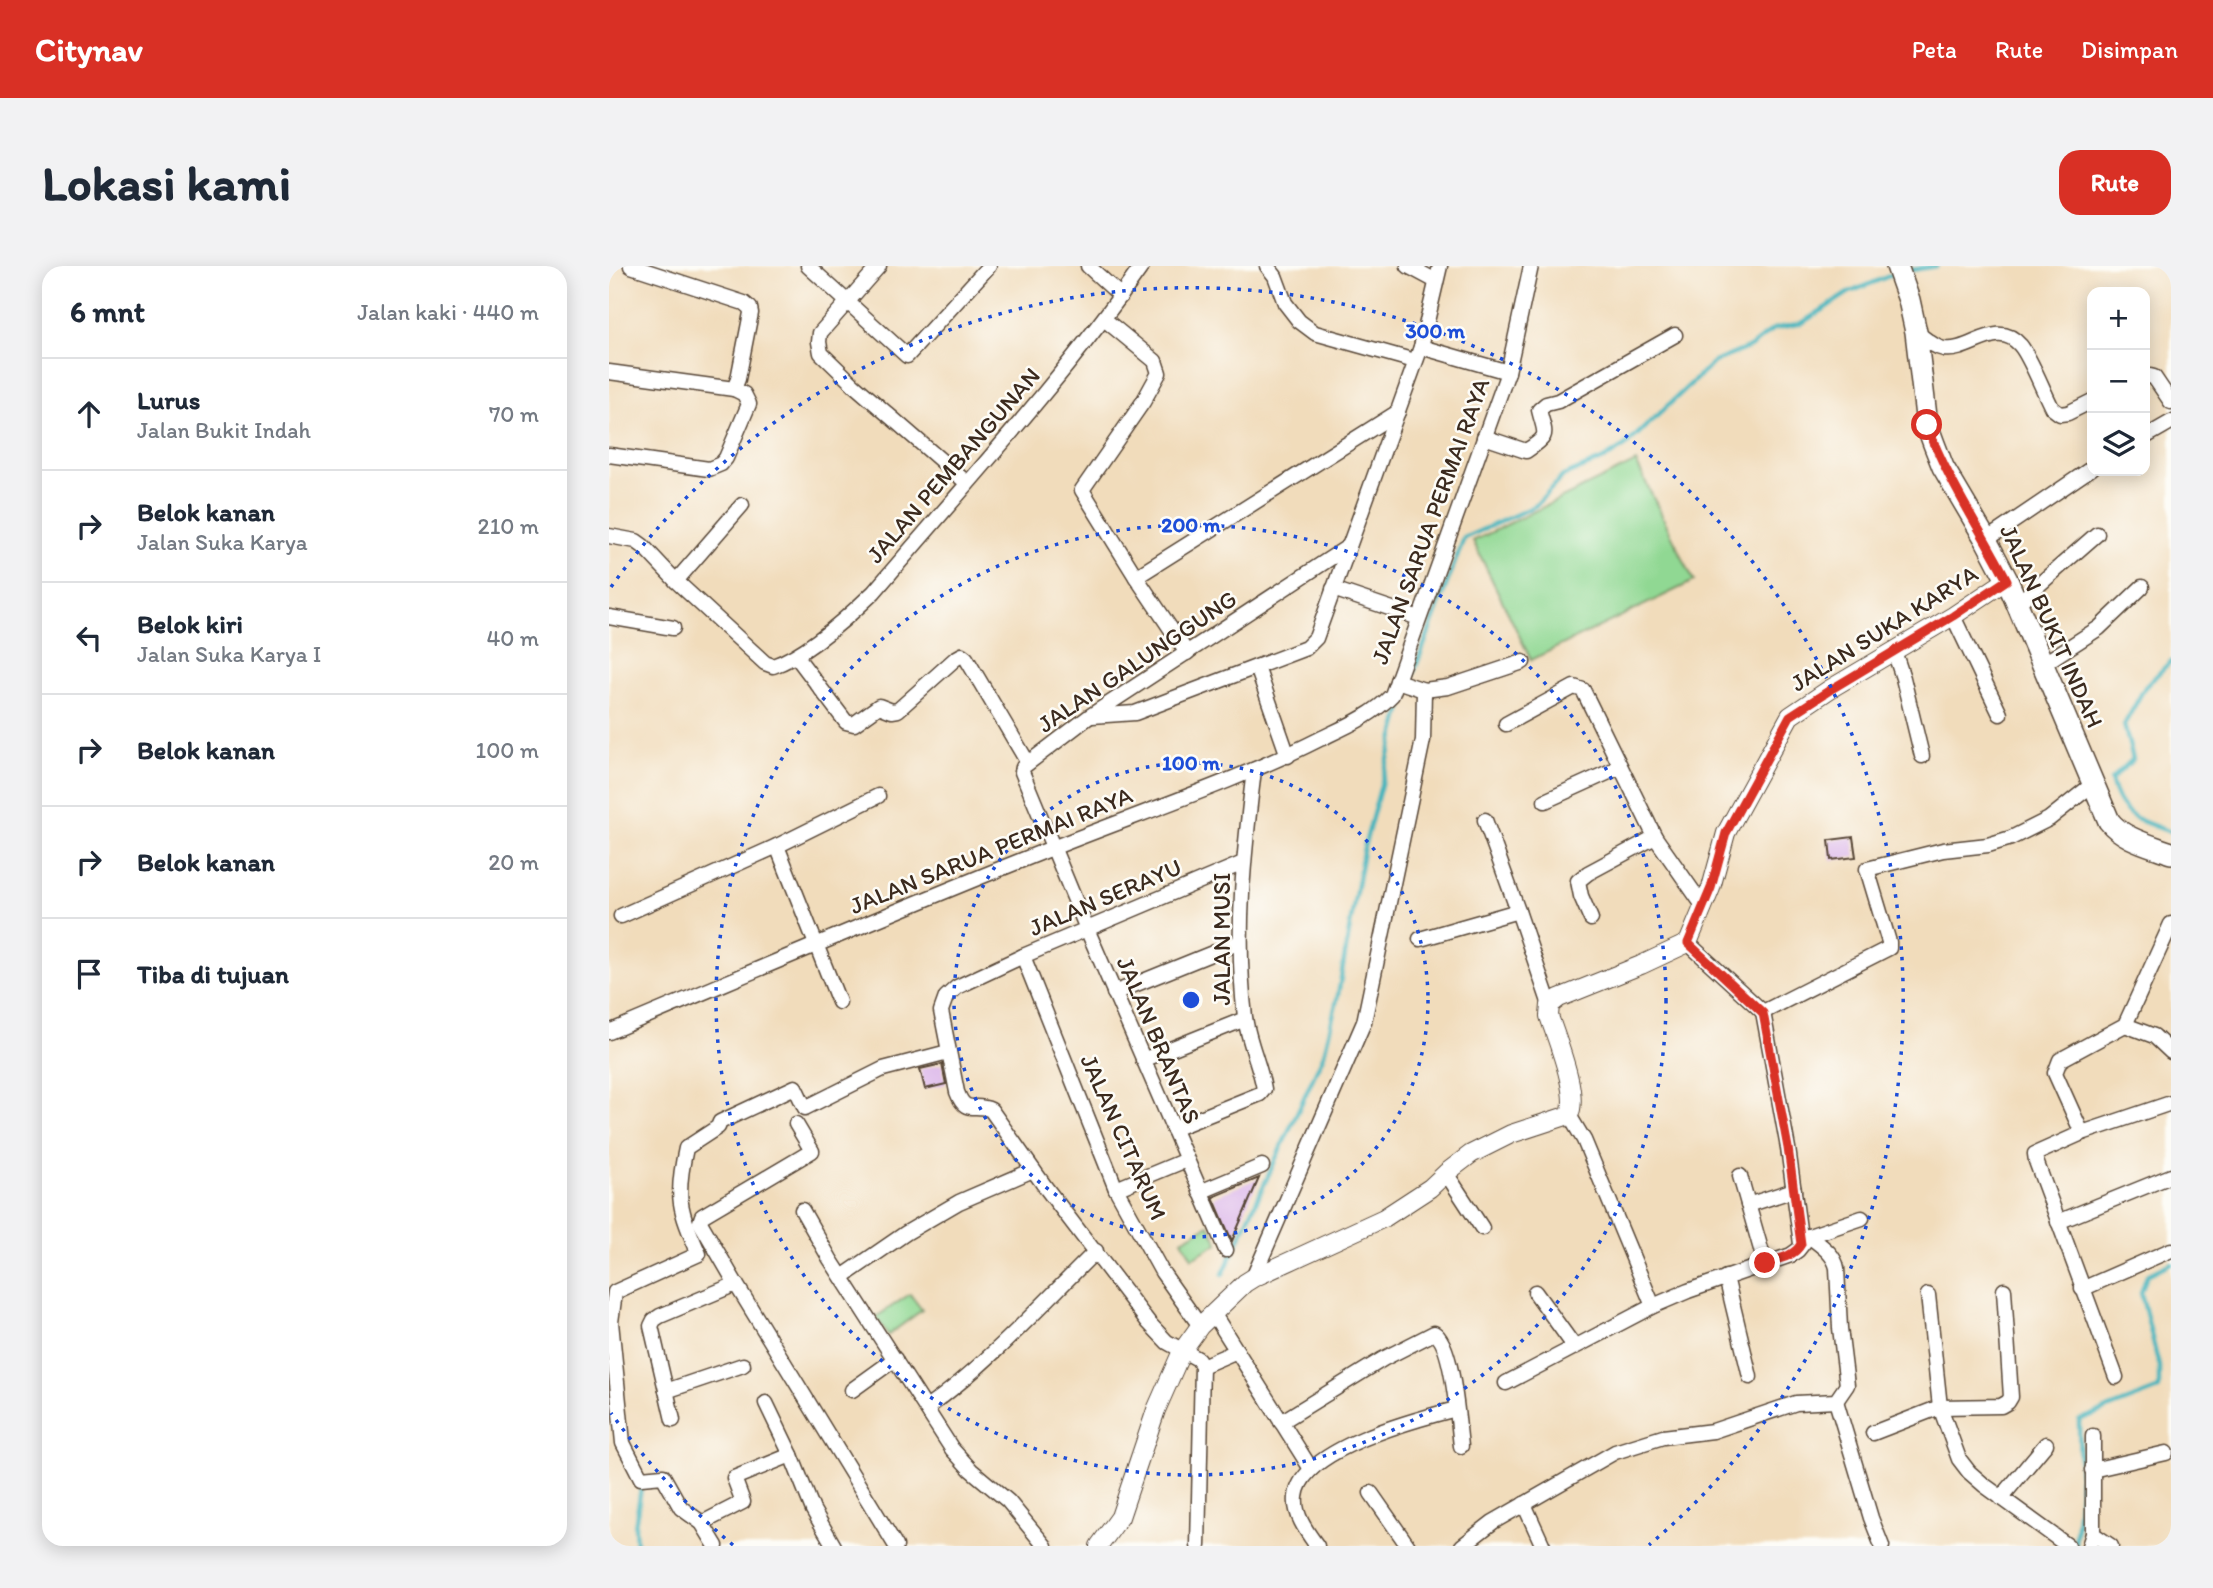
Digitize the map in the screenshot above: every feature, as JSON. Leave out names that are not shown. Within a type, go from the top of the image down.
[{"type":"main road","name":"JALAN BUKIT INDAH","points":[[1899,272],[1916,332],[1927,425],[1943,467],[2007,580],[2109,821],[2130,837],[2171,853]]},
{"type":"street","points":[[631,266],[744,303],[750,308],[734,389]]},
{"type":"street","points":[[808,266],[907,356],[989,266]]},
{"type":"street","points":[[879,266],[820,333],[818,342],[821,353],[967,483]]},
{"type":"street","points":[[1088,266],[1121,296]]},
{"type":"street","name":"JALAN PEMBANGUNAN","points":[[676,581],[765,663],[773,666],[796,656],[855,611],[874,592],[1052,386],[1142,266]]},
{"type":"street","points":[[1267,266],[1275,276],[1285,303],[1299,321],[1315,333],[1508,372]]},
{"type":"street","points":[[1408,266],[1436,281]]},
{"type":"street","points":[[1090,716],[1135,713],[1312,644],[1418,354],[1440,266]]},
{"type":"street","name":"JALAN SARUA PERMAI RAYA","points":[[609,1032],[1054,847],[1287,756],[1366,716],[1381,707],[1392,695],[1410,685],[1419,618],[1508,372],[1531,266]]},
{"type":"street","points":[[1104,319],[1155,361],[1159,373],[1143,402],[1082,490],[1187,653]]},
{"type":"street","points":[[1916,332],[1936,347],[1947,349],[1993,334],[2007,336],[2020,345],[2052,408],[2060,414],[2068,413],[2087,404]]},
{"type":"street","points":[[1484,437],[1525,451],[1543,438],[1545,432],[1539,410],[1542,406],[1558,401],[1675,335]]},
{"type":"street","points":[[609,372],[734,389],[747,398],[749,408],[726,458],[716,467],[709,469],[609,455]]},
{"type":"street","points":[[2150,377],[2154,377],[2171,402]]},
{"type":"street","points":[[1136,577],[1398,412]]},
{"type":"street","points":[[2150,434],[2171,422]]},
{"type":"street","points":[[1986,540],[2087,471]]},
{"type":"street","points":[[609,536],[636,541],[676,581],[742,505]]},
{"type":"street","points":[[2017,604],[2097,534]]},
{"type":"street","name":"JALAN GALUNGGUNG","points":[[1054,847],[1022,772],[1023,767],[1090,716],[1349,546]]},
{"type":"street","name":"JALAN SUKA KARYA","points":[[1688,943],[1704,907],[1726,833],[1790,716],[2007,580]]},
{"type":"street","points":[[2043,664],[2099,628],[2142,587]]},
{"type":"street","points":[[1333,589],[1419,618]]},
{"type":"street","points":[[1953,616],[2000,714]]},
{"type":"street","points":[[609,617],[673,628]]},
{"type":"street","points":[[1894,651],[1922,755]]},
{"type":"street","points":[[796,656],[846,722],[854,724],[879,706],[892,711],[898,710],[962,655],[967,658],[983,684],[1028,763]]},
{"type":"street","points":[[1253,1278],[1364,1022],[1423,740],[1410,685],[1448,687],[1523,662]]},
{"type":"street","points":[[1257,667],[1287,756]]},
{"type":"street","points":[[1506,724],[1574,687],[1583,690],[1655,838],[1704,907]]},
{"type":"street","points":[[1545,802],[1620,766]]},
{"type":"street","name":"JALAN MUSI","points":[[1173,1129],[1260,1094],[1264,1089],[1245,1019],[1240,942],[1243,863],[1254,770]]},
{"type":"street","points":[[1763,1013],[1889,948],[1867,869],[1943,850],[1988,845],[2011,838],[2049,819],[2093,784]]},
{"type":"street","points":[[621,916],[777,846],[878,796]]},
{"type":"street","points":[[1099,1546],[1120,1517],[1156,1410],[1182,1351],[1207,1320],[1253,1278],[1384,1218],[1430,1188],[1471,1154],[1511,1134],[1569,1115],[1572,1109],[1571,1090],[1549,1016],[1550,1005],[1485,820]]},
{"type":"street","points":[[1591,919],[1578,881],[1588,873],[1655,838]]},
{"type":"street","points":[[777,846],[839,1002]]},
{"type":"street","name":"JALAN BRANTAS","points":[[1054,847],[1114,993],[1226,1250]]},
{"type":"street","name":"JALAN SERAYU","points":[[1033,1170],[991,1110],[985,1107],[967,1107],[961,1103],[941,1011],[946,996],[957,987],[1023,956],[1243,863]]},
{"type":"street","points":[[1420,939],[1518,911]]},
{"type":"street","points":[[2082,1133],[2055,1068],[2065,1057],[2125,1025],[2171,924]]},
{"type":"street","points":[[1114,993],[1240,942]]},
{"type":"street","points":[[1550,1005],[1559,998],[1688,943],[1763,1013],[1805,1240]]},
{"type":"street","name":"JALAN CITARUM","points":[[1023,956],[1117,1189],[1162,1272],[1237,1351],[1311,1469]]},
{"type":"street","points":[[1143,1060],[1245,1019]]},
{"type":"street","points":[[2125,1025],[2154,1036],[2171,1052]]},
{"type":"street","points":[[716,1546],[702,1523],[681,1508],[663,1476],[641,1478],[616,1444],[610,1322],[615,1292],[699,1254],[682,1216],[679,1194],[681,1171],[686,1148],[718,1127],[720,1122],[795,1087],[805,1108],[883,1069],[948,1052]]},
{"type":"street","points":[[2116,1377],[2035,1154],[2082,1133],[2171,1103]]},
{"type":"street","points":[[1569,1115],[1584,1140],[1653,1306]]},
{"type":"street","points":[[796,1124],[812,1151],[700,1219],[701,1225],[896,1546]]},
{"type":"street","points":[[1117,1189],[1186,1160]]},
{"type":"street","points":[[1200,1192],[1262,1166]]},
{"type":"street","points":[[842,1277],[906,1233],[959,1202],[1033,1170],[1158,1333],[1198,1359],[1202,1366],[1198,1546]]},
{"type":"street","points":[[1446,1173],[1482,1228]]},
{"type":"street","points":[[1740,1175],[1762,1253]]},
{"type":"street","points":[[2058,1222],[2171,1176]]},
{"type":"street","points":[[1748,1205],[1794,1190]]},
{"type":"street","points":[[802,1210],[952,1448],[971,1469],[1008,1501],[1045,1546]]},
{"type":"street","points":[[1507,1383],[1653,1306],[1791,1255],[1805,1240],[1862,1218]]},
{"type":"street","points":[[1805,1240],[1830,1253],[1837,1268],[1840,1328],[1847,1385],[1836,1401]]},
{"type":"street","points":[[2083,1289],[2171,1250]]},
{"type":"street","points":[[927,1408],[984,1363],[1096,1251]]},
{"type":"street","points":[[1726,1277],[1750,1377]]},
{"type":"street","points":[[673,1420],[651,1326],[654,1320],[736,1284]]},
{"type":"street","points":[[1873,1433],[1940,1407],[2001,1406],[2008,1402],[2011,1397],[2004,1290]]},
{"type":"street","points":[[1535,1292],[1574,1346]]},
{"type":"street","points":[[1928,1295],[1940,1407],[1959,1459],[1969,1472],[2001,1498],[2068,1546]]},
{"type":"street","points":[[1281,1422],[1383,1359],[1434,1333],[1440,1337],[1449,1359],[1461,1446]]},
{"type":"street","points":[[1202,1366],[1237,1351]]},
{"type":"street","points":[[852,1390],[895,1359]]},
{"type":"street","points":[[666,1391],[743,1365]]},
{"type":"street","points":[[1462,1546],[1493,1522],[1615,1452],[1663,1437],[1713,1432],[1795,1403],[1836,1401]]},
{"type":"street","points":[[1836,1401],[1882,1546]]},
{"type":"street","points":[[766,1403],[813,1510],[834,1546]]},
{"type":"street","points":[[1317,1546],[1303,1526],[1295,1501],[1297,1490],[1311,1469],[1367,1436],[1456,1409]]},
{"type":"street","points":[[2093,1436],[2091,1540],[2111,1546]]},
{"type":"street","points":[[2001,1498],[2046,1444]]},
{"type":"street","points":[[2092,1470],[2166,1453]]},
{"type":"street","points":[[702,1523],[743,1502],[734,1478],[791,1455]]},
{"type":"street","points":[[1371,1493],[1408,1546]]},
{"type":"street","points":[[1524,1504],[1543,1546]]},
{"type":"green space","points":[[1636,462],[1694,581],[1531,660],[1473,541]]},
{"type":"green space","points":[[1209,1225],[1218,1243],[1192,1258],[1182,1240]]},
{"type":"green space","points":[[910,1294],[922,1310],[888,1335],[876,1317]]},
{"type":"building","points":[[1853,837],[1856,857],[1831,860],[1829,840]]},
{"type":"building","points":[[942,1064],[946,1084],[925,1089],[920,1069]]},
{"type":"building","points":[[1259,1178],[1232,1241],[1213,1197]]},
{"type":"waterway","points":[[1906,271],[1937,266]]},
{"type":"waterway","points":[[1223,1274],[1324,1054],[1338,995],[1363,851],[1405,696],[1464,538],[1535,506],[1563,476],[1604,459],[1625,446],[1714,362],[1750,347],[1773,329],[1802,323],[1848,293],[1894,274]]},
{"type":"waterway","points":[[2171,661],[2145,687],[2124,725],[2133,759],[2111,780],[2120,802],[2132,816],[2171,832]]},
{"type":"waterway","points":[[2075,1546],[2080,1493],[2079,1420],[2159,1389],[2159,1366],[2141,1293],[2147,1275],[2171,1263]]},
{"type":"waterway","points":[[636,1546],[635,1526],[641,1488]]},
{"type":"route","points":[[1765,1263],[1791,1255],[1801,1244],[1788,1148],[1763,1013],[1688,943],[1711,888],[1726,833],[1790,716],[2007,580],[1943,467],[1927,425]]}]
